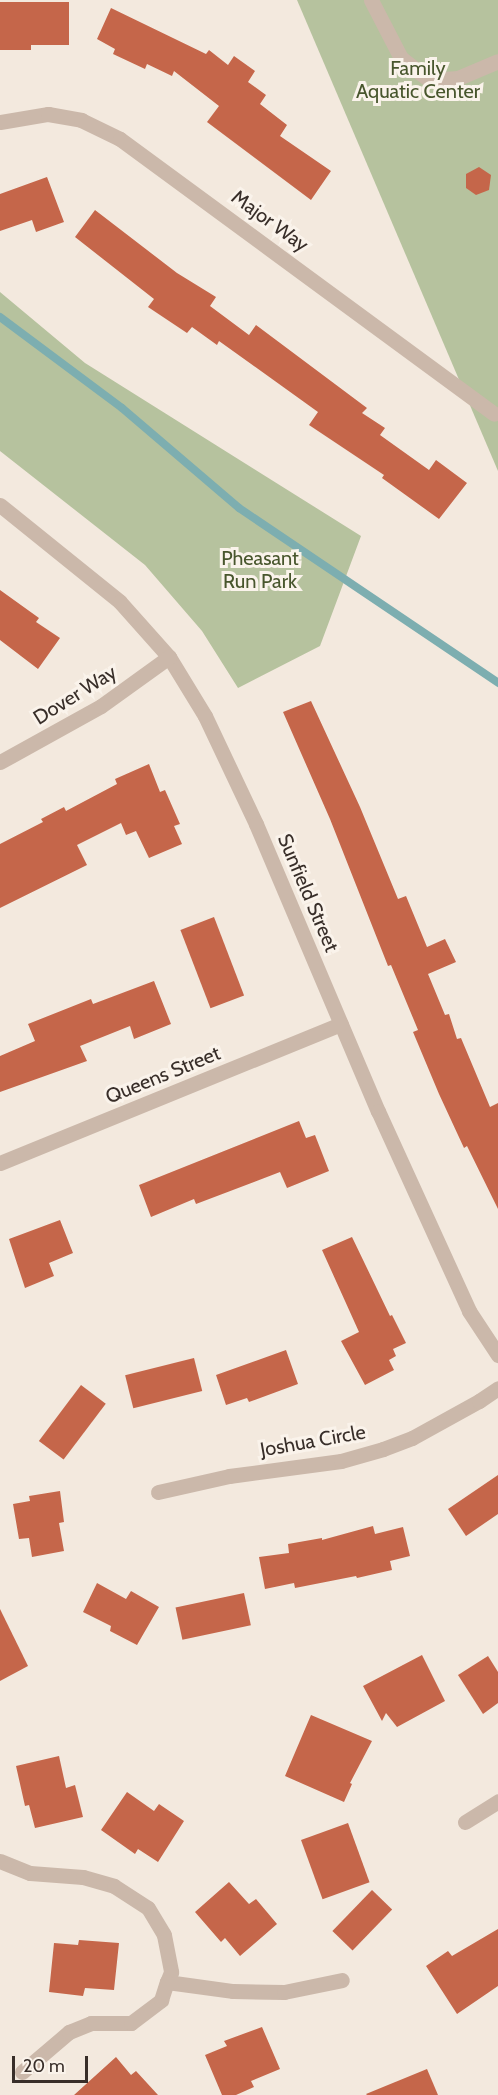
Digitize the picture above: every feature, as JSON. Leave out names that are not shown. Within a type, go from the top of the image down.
[{"type":"street","points":[[371,0],[401,58],[429,80],[458,78],[498,61]]},
{"type":"street","name":"Major Way","points":[[0,122],[48,114],[81,120],[120,139],[494,414]]},
{"type":"street","name":"Sunfield Street","points":[[0,505],[120,602],[169,657],[216,737],[469,1311],[498,1354]]},
{"type":"street","name":"Dover Way","points":[[0,762],[101,706],[169,657]]},
{"type":"street","name":"Queens Street","points":[[0,1163],[341,1024]]},
{"type":"street","name":"Joshua Circle","points":[[158,1492],[229,1476],[341,1461],[383,1449],[412,1438],[498,1388]]},
{"type":"street","points":[[465,1822],[498,1801]]},
{"type":"street","points":[[0,1861],[30,1873],[83,1877],[114,1886],[148,1908],[164,1935],[171,1972],[160,2000],[131,2023],[92,2023],[69,2032],[22,2072]]},
{"type":"street","points":[[167,1982],[233,1991],[284,1992],[342,1980]]},
{"type":"green space","name":"Family Aquatic Center","points":[[297,0],[498,0],[498,471]]},
{"type":"green space","name":"Pheasant Run Park","points":[[0,292],[85,363],[361,536],[320,646],[238,688],[202,631],[145,565],[0,451]]},
{"type":"building","points":[[0,2],[69,2],[69,45],[31,45],[31,50],[0,50]]},
{"type":"building","points":[[111,8],[206,54],[209,50],[228,65],[234,56],[255,71],[248,82],[266,95],[260,104],[287,125],[280,136],[331,171],[311,200],[207,122],[219,106],[174,71],[172,76],[147,64],[145,69],[113,54],[115,49],[97,39]]},
{"type":"building","points":[[479,167],[491,175],[489,190],[476,195],[466,188],[466,174]]},
{"type":"building","points":[[47,177],[64,222],[36,232],[32,220],[0,231],[0,194]]},
{"type":"building","points":[[95,210],[177,273],[216,297],[210,306],[249,335],[256,325],[367,408],[362,413],[385,428],[380,435],[429,470],[436,460],[467,483],[439,519],[382,478],[384,475],[309,425],[318,412],[219,341],[217,345],[192,327],[187,333],[148,307],[154,299],[75,237]]},
{"type":"building","points":[[0,590],[39,618],[36,622],[60,638],[38,669],[0,640]]},
{"type":"building","points":[[311,701],[360,807],[398,899],[406,896],[427,947],[445,939],[456,962],[428,974],[445,1015],[449,1014],[457,1039],[461,1038],[490,1107],[498,1103],[498,1209],[467,1146],[464,1148],[439,1094],[413,1032],[418,1030],[391,965],[388,966],[330,819],[283,712]]},
{"type":"building","points":[[149,764],[160,792],[165,790],[180,824],[174,826],[182,844],[149,858],[136,831],[126,835],[121,823],[77,845],[87,865],[0,908],[0,844],[43,822],[41,819],[64,807],[66,811],[117,784],[115,779]]},
{"type":"building","points":[[214,917],[244,995],[210,1008],[180,930]]},
{"type":"building","points":[[154,981],[171,1024],[134,1039],[130,1026],[80,1046],[87,1061],[0,1092],[0,1056],[35,1041],[28,1024],[91,999],[93,1004]]},
{"type":"building","points":[[299,1121],[306,1138],[315,1135],[329,1171],[287,1188],[280,1172],[196,1204],[194,1199],[151,1217],[139,1185]]},
{"type":"building","points":[[60,1220],[73,1253],[49,1263],[54,1276],[25,1288],[9,1239]]},
{"type":"building","points":[[352,1237],[390,1316],[392,1315],[406,1343],[393,1349],[396,1356],[389,1360],[394,1370],[365,1385],[341,1341],[359,1332],[322,1250]]},
{"type":"building","points":[[286,1350],[298,1384],[249,1402],[247,1398],[226,1405],[216,1375]]},
{"type":"building","points":[[194,1358],[202,1391],[133,1408],[125,1375]]},
{"type":"building","points":[[81,1385],[106,1404],[64,1460],[39,1441]]},
{"type":"building","points":[[498,1475],[498,1514],[466,1536],[448,1509]]},
{"type":"building","points":[[60,1491],[64,1522],[59,1523],[64,1551],[32,1557],[29,1538],[19,1539],[13,1504],[30,1501],[29,1496]]},
{"type":"building","points":[[373,1526],[375,1534],[403,1527],[410,1556],[390,1561],[392,1570],[357,1578],[356,1576],[295,1588],[294,1583],[265,1589],[259,1557],[289,1553],[288,1544],[322,1538],[322,1540]]},
{"type":"building","points":[[97,1583],[126,1599],[131,1591],[159,1607],[137,1645],[110,1631],[111,1626],[83,1612]]},
{"type":"building","points":[[244,1593],[251,1625],[182,1640],[176,1608]]},
{"type":"building","points":[[0,1609],[28,1666],[0,1681]]},
{"type":"building","points":[[422,1655],[445,1701],[397,1727],[386,1713],[382,1721],[363,1686]]},
{"type":"building","points":[[488,1656],[498,1672],[498,1703],[483,1714],[458,1675]]},
{"type":"building","points":[[311,1715],[372,1741],[350,1783],[352,1784],[344,1802],[285,1776]]},
{"type":"building","points":[[59,1756],[66,1788],[75,1785],[83,1817],[35,1828],[29,1805],[25,1806],[16,1766]]},
{"type":"building","points":[[127,1792],[154,1811],[159,1804],[184,1821],[158,1862],[138,1849],[135,1854],[101,1830]]},
{"type":"building","points":[[348,1823],[370,1882],[323,1899],[301,1840]]},
{"type":"building","points":[[229,1882],[249,1904],[256,1899],[277,1924],[240,1956],[225,1938],[221,1942],[195,1912]]},
{"type":"building","points":[[372,1890],[392,1909],[353,1950],[332,1931]]},
{"type":"building","points":[[498,1929],[498,1986],[457,2014],[426,1966],[448,1951],[452,1956]]},
{"type":"building","points":[[79,1940],[119,1943],[114,1990],[85,1988],[83,1996],[49,1992],[54,1943],[78,1945]]},
{"type":"building","points":[[262,2027],[280,2069],[251,2081],[254,2087],[236,2095],[222,2095],[205,2055],[227,2046],[224,2041]]},
{"type":"building","points":[[116,2057],[131,2075],[136,2071],[158,2095],[74,2095]]},
{"type":"building","points":[[427,2069],[438,2095],[366,2094]]},
{"type":"waterway","points":[[0,317],[122,408],[239,508],[498,683]]}]
